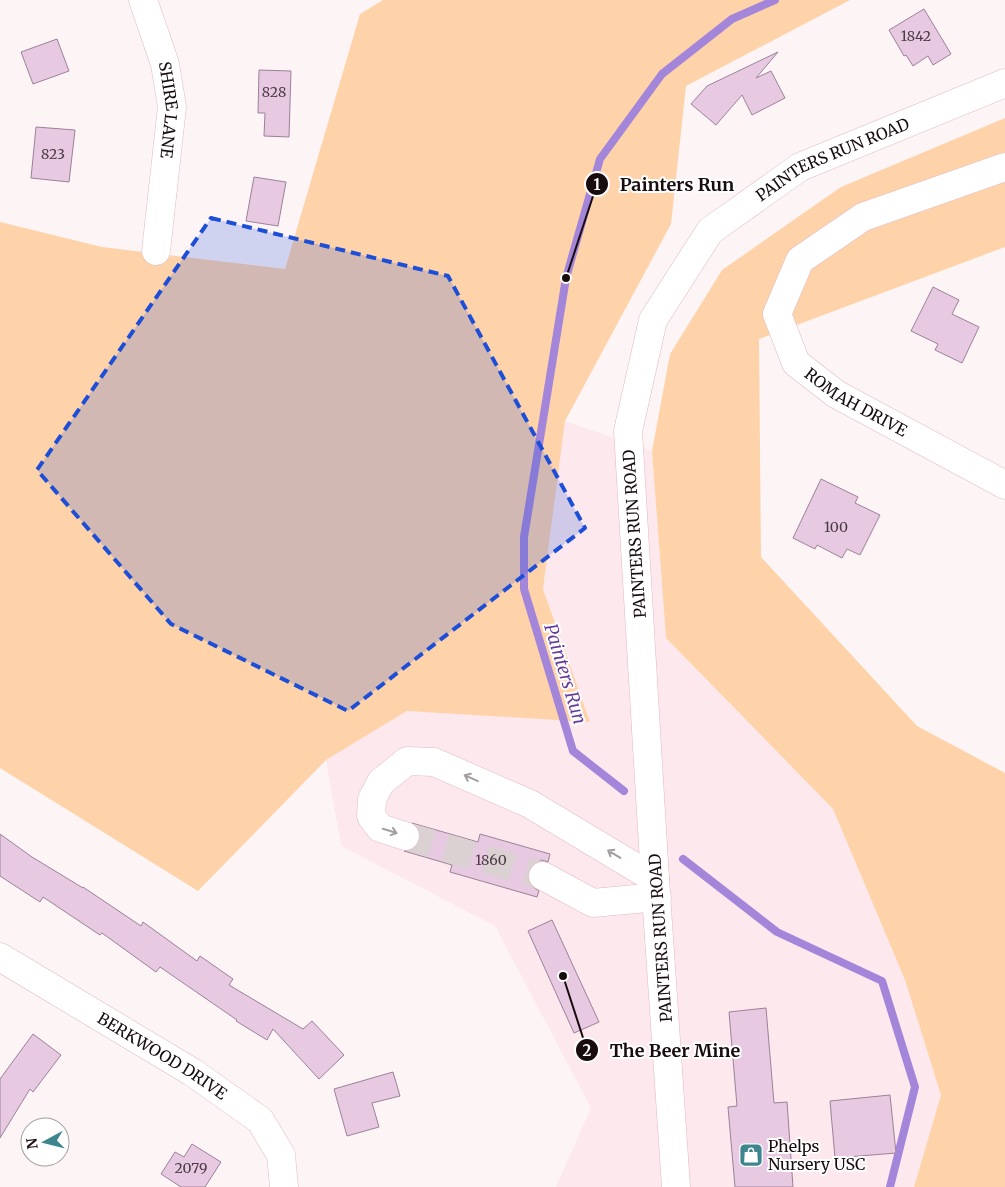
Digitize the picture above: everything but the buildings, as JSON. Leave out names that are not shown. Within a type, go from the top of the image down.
[{"type":"street","name":"SHIRE LANE","points":[[143,0],[164,64],[172,107],[156,251]]},
{"type":"street","name":"PAINTERS RUN ROAD","points":[[676,1187],[628,431],[653,320],[710,231],[800,167],[1005,82]]},
{"type":"street","name":"ROMAH DRIVE","points":[[1005,167],[863,217],[800,260],[777,314],[796,362],[836,394],[1005,485]]},
{"type":"street","points":[[405,836],[380,828],[371,816],[372,799],[380,782],[407,761],[434,762],[530,804],[656,888]]},
{"type":"street","points":[[543,876],[593,903],[656,888]]},
{"type":"street","name":"BERKWOOD DRIVE","points":[[1,959],[192,1072],[260,1120],[281,1155],[284,1187]]},
{"type":"highlighted area","points":[[211,218],[448,276],[585,528],[348,711],[171,624],[37,470]]},
{"type":"shaded area","points":[[383,0],[850,0],[686,86],[671,224],[565,421],[543,589],[590,722],[407,711],[326,760],[198,891],[0,768],[0,222],[102,247],[285,269],[360,14]]},
{"type":"shaded area","points":[[1005,118],[1005,247],[759,339],[761,557],[917,726],[1005,773],[1005,1187],[914,1187],[941,1095],[905,980],[833,809],[666,638],[652,451],[670,354],[722,270],[841,187]]},
{"type":"shaded area","points":[[565,421],[652,451],[666,638],[833,809],[905,980],[941,1095],[914,1187],[556,1187],[591,1108],[495,926],[341,846],[326,760],[407,711],[589,721],[543,589]]},
{"type":"waterway","name":"Painters Run","points":[[624,791],[573,751],[524,589],[524,537],[566,278],[600,159],[662,74],[732,19],[775,0]]},
{"type":"waterway","name":"Painters Run","points":[[683,859],[777,932],[882,981],[915,1087],[890,1187]]},
{"type":"tunnel","points":[[405,836],[543,876]]},
{"type":"place","name":"Painters Run","points":[[566,278]]},
{"type":"place","name":"The Beer Mine","points":[[563,976]]},
{"type":"place","name":"Phelps Nursery USC","points":[[751,1155]]}]
